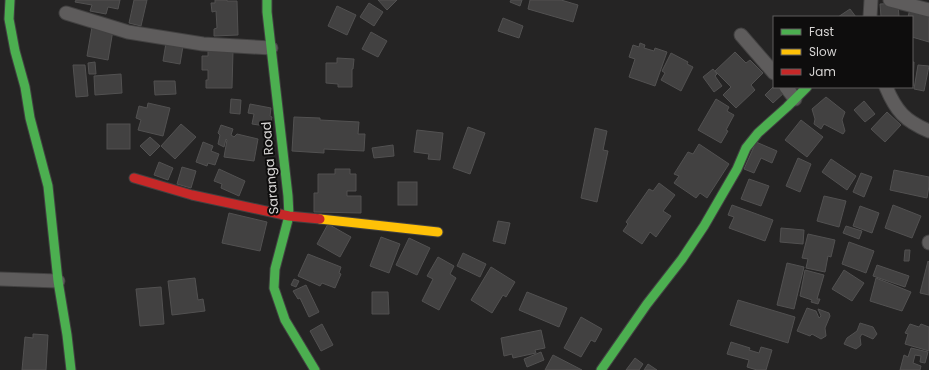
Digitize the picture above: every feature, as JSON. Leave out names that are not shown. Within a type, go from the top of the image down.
[{"type":"street","points":[[10,0],[9,19],[14,51],[25,86],[30,118],[48,186],[58,281],[71,370]]},
{"type":"street","name":"Saranga Road","points":[[267,0],[267,12],[289,216],[275,269],[274,288],[285,320],[315,370]]},
{"type":"street","points":[[870,16],[871,0]]},
{"type":"street","points":[[890,0],[929,10]]},
{"type":"street","points":[[66,13],[128,32],[203,44],[271,48]]},
{"type":"street","points":[[741,35],[773,72]]},
{"type":"street","points":[[787,88],[795,98]]},
{"type":"street","points":[[601,370],[682,259],[736,169],[746,148],[758,133],[806,88]]},
{"type":"street","points":[[886,88],[894,104],[903,116],[929,131]]},
{"type":"street","points":[[134,178],[192,195],[289,216],[438,232]]},
{"type":"street","points":[[0,279],[58,281]]},
{"type":"building","points":[[76,0],[120,0],[118,9],[108,7],[106,14],[90,11],[92,5],[75,2]]},
{"type":"building","points":[[134,0],[147,0],[141,26],[129,23]]},
{"type":"building","points":[[215,0],[237,1],[238,35],[214,36],[214,29],[217,28],[216,11],[212,12],[211,3],[215,3]]},
{"type":"building","points":[[378,0],[397,0],[387,10]]},
{"type":"building","points":[[511,0],[522,0],[520,6],[510,2]]},
{"type":"building","points":[[530,0],[561,0],[578,5],[573,22],[528,9]]},
{"type":"building","points":[[369,3],[383,12],[374,26],[360,17]]},
{"type":"building","points":[[898,3],[899,16],[881,16],[880,4]]},
{"type":"building","points":[[337,6],[356,15],[347,35],[328,26]]},
{"type":"building","points":[[850,9],[855,16],[840,16]]},
{"type":"building","points":[[910,9],[929,14],[929,42],[913,37],[913,16],[908,16]]},
{"type":"building","points":[[503,18],[523,26],[519,38],[498,31]]},
{"type":"building","points":[[92,27],[113,30],[108,60],[87,56]]},
{"type":"building","points":[[371,32],[387,41],[378,57],[362,49]]},
{"type":"building","points":[[166,43],[183,46],[180,64],[163,61]]},
{"type":"building","points":[[640,43],[645,45],[644,48],[654,51],[655,48],[667,52],[655,86],[629,77],[635,59],[629,57],[633,45],[639,47]]},
{"type":"building","points":[[208,51],[233,51],[232,88],[206,88],[208,70],[202,70],[202,56],[208,56]]},
{"type":"building","points":[[735,52],[746,63],[750,60],[763,73],[751,85],[755,90],[736,108],[723,95],[731,87],[715,71]]},
{"type":"building","points":[[671,53],[688,62],[687,64],[693,67],[681,91],[661,80],[665,73],[662,71]]},
{"type":"building","points":[[337,58],[354,59],[352,69],[352,87],[338,87],[338,84],[326,83],[326,63],[337,63]]},
{"type":"building","points":[[95,62],[96,74],[89,74],[88,63]]},
{"type":"building","points":[[913,62],[914,62],[913,86]]},
{"type":"building","points":[[73,65],[85,65],[88,96],[76,97]]},
{"type":"building","points":[[918,65],[929,66],[924,91],[914,89]]},
{"type":"building","points":[[713,69],[717,74],[715,76],[722,86],[714,92],[703,77]]},
{"type":"building","points":[[121,74],[122,93],[95,95],[94,76]]},
{"type":"building","points":[[154,81],[175,81],[176,94],[155,95]]},
{"type":"building","points":[[773,87],[783,88],[786,91],[773,103],[765,95]]},
{"type":"building","points":[[826,97],[845,112],[842,120],[845,131],[843,134],[824,124],[821,129],[814,124],[815,119],[812,109]]},
{"type":"building","points":[[231,99],[241,100],[240,114],[230,113]]},
{"type":"building","points":[[716,99],[729,107],[727,111],[734,115],[726,130],[728,131],[721,143],[698,130]]},
{"type":"building","points":[[864,101],[875,114],[865,122],[854,110]]},
{"type":"building","points":[[148,103],[170,108],[163,136],[138,130],[141,120],[136,118],[139,106],[147,108]]},
{"type":"building","points":[[250,104],[271,108],[270,116],[272,117],[270,126],[252,124],[254,114],[248,113]]},
{"type":"building","points":[[887,112],[901,125],[885,142],[871,129]]},
{"type":"building","points":[[294,117],[359,122],[358,134],[365,134],[364,151],[324,149],[324,153],[292,151]]},
{"type":"building","points":[[801,120],[823,137],[807,157],[785,140]]},
{"type":"building","points":[[107,124],[130,124],[130,149],[107,149]]},
{"type":"building","points":[[181,124],[196,137],[175,159],[161,146]]},
{"type":"building","points":[[221,125],[233,129],[231,135],[234,137],[237,134],[258,139],[254,161],[224,157],[227,140],[226,139],[224,147],[218,144],[220,135],[218,133]]},
{"type":"building","points":[[468,127],[485,133],[470,174],[453,168]]},
{"type":"building","points":[[595,128],[607,131],[603,150],[608,151],[597,202],[581,198]]},
{"type":"building","points":[[417,130],[443,133],[440,160],[428,159],[429,154],[414,152]]},
{"type":"building","points":[[150,137],[160,146],[150,156],[140,146]]},
{"type":"building","points":[[203,142],[213,146],[211,151],[219,154],[215,165],[208,163],[207,166],[196,162]]},
{"type":"building","points":[[756,142],[777,151],[772,163],[761,158],[754,173],[744,169]]},
{"type":"building","points":[[699,144],[729,164],[707,198],[700,193],[696,198],[674,183],[679,176],[674,174],[688,152],[693,154]]},
{"type":"building","points":[[393,145],[394,156],[374,158],[372,148]]},
{"type":"building","points":[[798,158],[811,164],[800,192],[786,186]]},
{"type":"building","points":[[831,159],[856,176],[847,190],[822,172]]},
{"type":"building","points":[[159,162],[173,168],[168,180],[154,175]]},
{"type":"building","points":[[182,167],[196,171],[191,188],[177,184]]},
{"type":"building","points":[[219,169],[245,181],[239,196],[221,188],[222,184],[214,181]]},
{"type":"building","points":[[335,169],[350,169],[350,174],[356,174],[356,191],[347,191],[347,196],[361,196],[361,213],[314,212],[314,193],[318,193],[318,174],[335,174]]},
{"type":"building","points":[[894,170],[929,177],[927,198],[890,190]]},
{"type":"building","points":[[861,173],[872,177],[864,197],[853,192]]},
{"type":"building","points":[[749,179],[769,186],[761,206],[741,199]]},
{"type":"building","points":[[398,182],[417,182],[417,205],[398,205]]},
{"type":"building","points":[[659,183],[675,195],[663,211],[671,216],[656,237],[650,232],[642,244],[623,231],[628,224],[626,222],[649,189],[653,191]]},
{"type":"building","points":[[824,196],[846,201],[839,227],[817,221]]},
{"type":"building","points":[[732,205],[773,220],[765,241],[729,228],[734,217],[728,215]]},
{"type":"building","points":[[893,205],[921,216],[912,238],[885,228]]},
{"type":"building","points":[[860,206],[879,213],[872,233],[853,226]]},
{"type":"building","points":[[229,213],[267,222],[260,251],[222,243]]},
{"type":"building","points":[[498,221],[510,223],[505,244],[493,241]]},
{"type":"building","points":[[328,224],[351,237],[340,257],[317,244]]},
{"type":"building","points":[[846,226],[862,231],[859,239],[843,233]]},
{"type":"building","points":[[781,228],[804,230],[803,244],[780,242]]},
{"type":"building","points":[[808,234],[835,240],[831,257],[828,256],[825,272],[806,268],[808,259],[802,258]]},
{"type":"building","points":[[381,237],[400,244],[389,273],[370,266]]},
{"type":"building","points":[[409,238],[430,248],[417,275],[396,265]]},
{"type":"building","points":[[849,242],[874,251],[866,273],[842,264]]},
{"type":"building","points":[[905,250],[910,250],[909,261],[904,261]]},
{"type":"building","points":[[463,253],[486,264],[480,277],[457,266]]},
{"type":"building","points":[[308,254],[341,267],[339,273],[341,274],[335,288],[322,283],[320,286],[298,276]]},
{"type":"building","points":[[438,257],[454,266],[450,274],[456,278],[439,310],[422,301],[433,279],[427,276]]},
{"type":"building","points":[[928,261],[929,262],[929,295],[920,293]]},
{"type":"building","points":[[787,263],[804,267],[794,309],[777,305]]},
{"type":"building","points":[[877,265],[909,276],[905,287],[873,276]]},
{"type":"building","points":[[491,267],[515,282],[506,297],[503,295],[492,313],[471,300]]},
{"type":"building","points":[[805,270],[824,275],[817,299],[820,299],[818,304],[811,302],[812,300],[800,296]]},
{"type":"building","points":[[844,270],[864,283],[852,301],[832,289]]},
{"type":"building","points":[[195,278],[198,300],[203,299],[205,311],[172,315],[168,281]]},
{"type":"building","points":[[876,278],[911,292],[902,311],[870,301]]},
{"type":"building","points":[[294,279],[299,281],[296,287],[291,285]]},
{"type":"building","points":[[306,285],[319,312],[309,317],[300,298],[298,299],[293,291]]},
{"type":"building","points":[[161,287],[164,324],[140,326],[136,289]]},
{"type":"building","points":[[372,292],[388,292],[389,314],[372,314]]},
{"type":"building","points":[[527,292],[567,308],[559,327],[519,310]]},
{"type":"building","points":[[738,300],[795,317],[788,343],[730,325]]},
{"type":"building","points":[[807,308],[816,311],[819,318],[821,316],[818,309],[829,313],[830,316],[825,328],[826,336],[821,339],[812,334],[810,336],[797,331]]},
{"type":"building","points":[[581,317],[602,329],[595,342],[591,340],[581,357],[564,348]]},
{"type":"building","points":[[860,323],[873,327],[877,334],[873,339],[862,334],[860,337],[861,345],[856,349],[844,344],[847,338],[857,331]]},
{"type":"building","points":[[322,324],[333,345],[321,351],[310,331]]},
{"type":"building","points":[[910,324],[919,327],[921,324],[929,327],[929,351],[905,344],[908,334],[905,333]]},
{"type":"building","points":[[541,330],[545,348],[535,350],[536,353],[513,358],[512,354],[504,356],[501,338]]},
{"type":"building","points":[[33,334],[48,335],[46,370],[22,370],[25,337],[33,338]]},
{"type":"building","points":[[731,342],[750,348],[749,350],[759,353],[761,347],[772,350],[766,370],[757,370],[747,367],[749,360],[727,354]]},
{"type":"building","points":[[911,348],[928,352],[925,363],[920,362],[921,356],[915,355],[913,363],[921,366],[920,370],[900,370],[904,355],[908,357]]},
{"type":"building","points":[[541,352],[544,360],[527,367],[524,359]]},
{"type":"building","points":[[553,355],[582,370],[545,370]]},
{"type":"building","points":[[635,358],[643,364],[639,370],[626,370]]},
{"type":"building","points":[[648,364],[657,370],[644,370]]},
{"type":"traffic: fast","points":[[10,0],[9,19],[15,51],[25,87],[30,118],[48,186],[58,281],[71,370]]},
{"type":"traffic: fast","points":[[267,0],[267,12],[289,216],[275,269],[274,288],[285,320],[315,370]]},
{"type":"traffic: fast","points":[[601,370],[647,304],[682,259],[704,226],[737,169],[746,148],[758,133],[806,88]]},
{"type":"traffic: slow","points":[[320,219],[438,232]]},
{"type":"traffic: jam","points":[[134,178],[192,195],[289,216],[320,219]]}]
